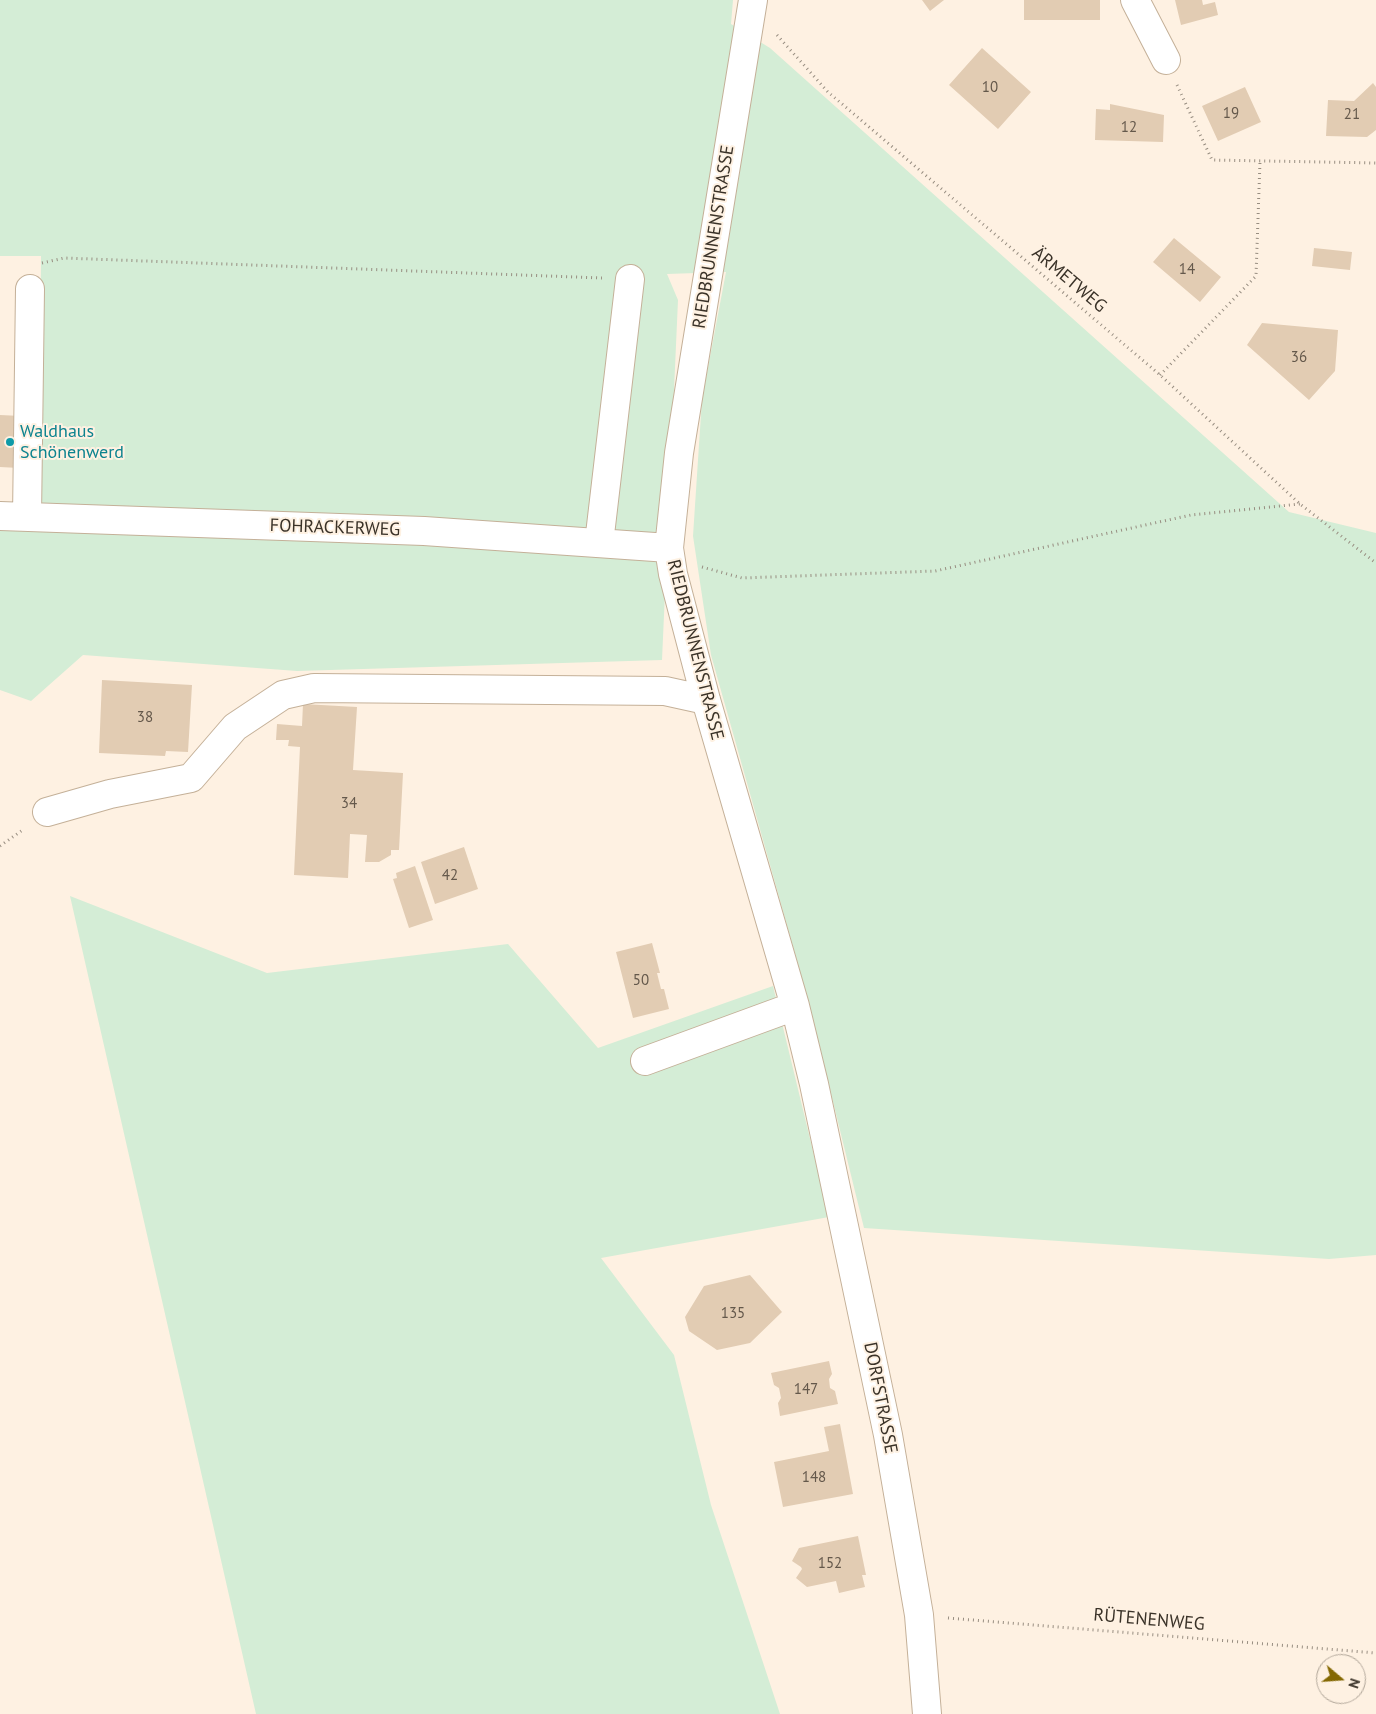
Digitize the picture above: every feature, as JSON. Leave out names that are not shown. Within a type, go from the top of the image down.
[{"type":"street","points":[[1134,0],[1166,60]]},
{"type":"street","name":"RIEDBRUNNENSTRASSE","points":[[753,4],[679,453],[670,553],[673,574],[706,700],[795,1006],[814,1084]]},
{"type":"street","points":[[599,543],[630,280]]},
{"type":"street","points":[[27,517],[30,289]]},
{"type":"street","name":"FOHRACKERWEG","points":[[0,516],[424,531],[599,543],[670,553]]},
{"type":"street","points":[[47,812],[110,794],[191,778],[235,727],[283,695],[314,688],[665,691],[706,700]]},
{"type":"street","points":[[645,1061],[795,1006]]},
{"type":"street","name":"DORFSTRASSE","points":[[814,1084],[888,1435],[919,1615],[927,1714]]},
{"type":"path","name":"ÄRMETWEG","points":[[753,4],[828,92],[1160,375],[1300,504],[1376,563]]},
{"type":"path","points":[[1166,60],[1212,160],[1376,163]]},
{"type":"path","points":[[1160,375],[1256,276],[1260,161]]},
{"type":"path","points":[[30,289],[37,264],[64,258],[630,280]]},
{"type":"path","points":[[670,553],[742,578],[935,571],[1191,515],[1300,504]]},
{"type":"path","name":"RÜTENENWEG","points":[[919,1615],[1376,1653]]},
{"type":"green space","points":[[0,0],[733,0],[731,24],[770,48],[1289,512],[1376,533],[1376,1255],[1329,1259],[864,1228],[808,1000],[711,655],[693,536],[702,399],[726,272],[667,274],[678,300],[662,660],[297,671],[83,655],[31,701],[0,690],[0,521],[39,503],[41,256],[0,256]]},
{"type":"green space","points":[[70,896],[267,973],[508,944],[598,1048],[773,986],[829,1217],[601,1258],[674,1355],[711,1505],[780,1714],[256,1714]]},
{"type":"building","points":[[922,0],[944,0],[930,11]]},
{"type":"building","points":[[1024,0],[1100,0],[1100,20],[1024,20]]},
{"type":"building","points":[[1175,0],[1202,0],[1203,5],[1215,2],[1218,15],[1181,25]]},
{"type":"building","points":[[982,48],[1031,92],[998,129],[949,85]]},
{"type":"building","points":[[1373,83],[1376,87],[1376,130],[1367,137],[1326,136],[1328,100],[1354,101]]},
{"type":"building","points":[[1245,87],[1261,122],[1218,141],[1202,106]]},
{"type":"building","points":[[1110,104],[1164,115],[1163,142],[1095,140],[1096,109],[1110,110]]},
{"type":"building","points":[[1174,238],[1221,277],[1200,302],[1153,262]]},
{"type":"building","points":[[1314,248],[1352,252],[1350,270],[1312,266]]},
{"type":"building","points":[[1262,323],[1338,330],[1335,371],[1309,400],[1247,345]]},
{"type":"building","name":"Waldhaus Schönenwerd","points":[[0,415],[21,416],[19,468],[0,467]]},
{"type":"building","points":[[102,680],[192,685],[188,752],[166,751],[165,756],[99,753]]},
{"type":"building","points":[[303,704],[357,707],[353,770],[403,773],[399,850],[391,850],[391,855],[379,862],[365,862],[367,835],[350,834],[348,878],[294,875],[300,747],[288,746],[289,740],[276,740],[277,724],[302,726]]},
{"type":"building","points":[[464,847],[478,889],[435,904],[421,862]]},
{"type":"building","points":[[415,866],[433,920],[409,928],[393,879],[397,878],[396,873]]},
{"type":"building","points":[[652,943],[660,973],[657,973],[661,989],[664,989],[669,1009],[633,1018],[616,952]]},
{"type":"building","points":[[750,1275],[782,1312],[750,1343],[717,1350],[689,1331],[685,1317],[704,1286]]},
{"type":"building","points":[[829,1361],[832,1374],[829,1379],[830,1388],[835,1391],[838,1404],[780,1416],[778,1403],[781,1398],[779,1388],[774,1385],[771,1373]]},
{"type":"building","points":[[840,1424],[853,1494],[783,1507],[774,1462],[829,1451],[824,1427]]},
{"type":"building","points":[[858,1536],[866,1575],[862,1575],[865,1587],[839,1593],[836,1581],[807,1587],[796,1578],[802,1569],[792,1561],[799,1548]]},
{"type":"place","name":"Waldhaus Schönenwerd","points":[[10,442]]}]
